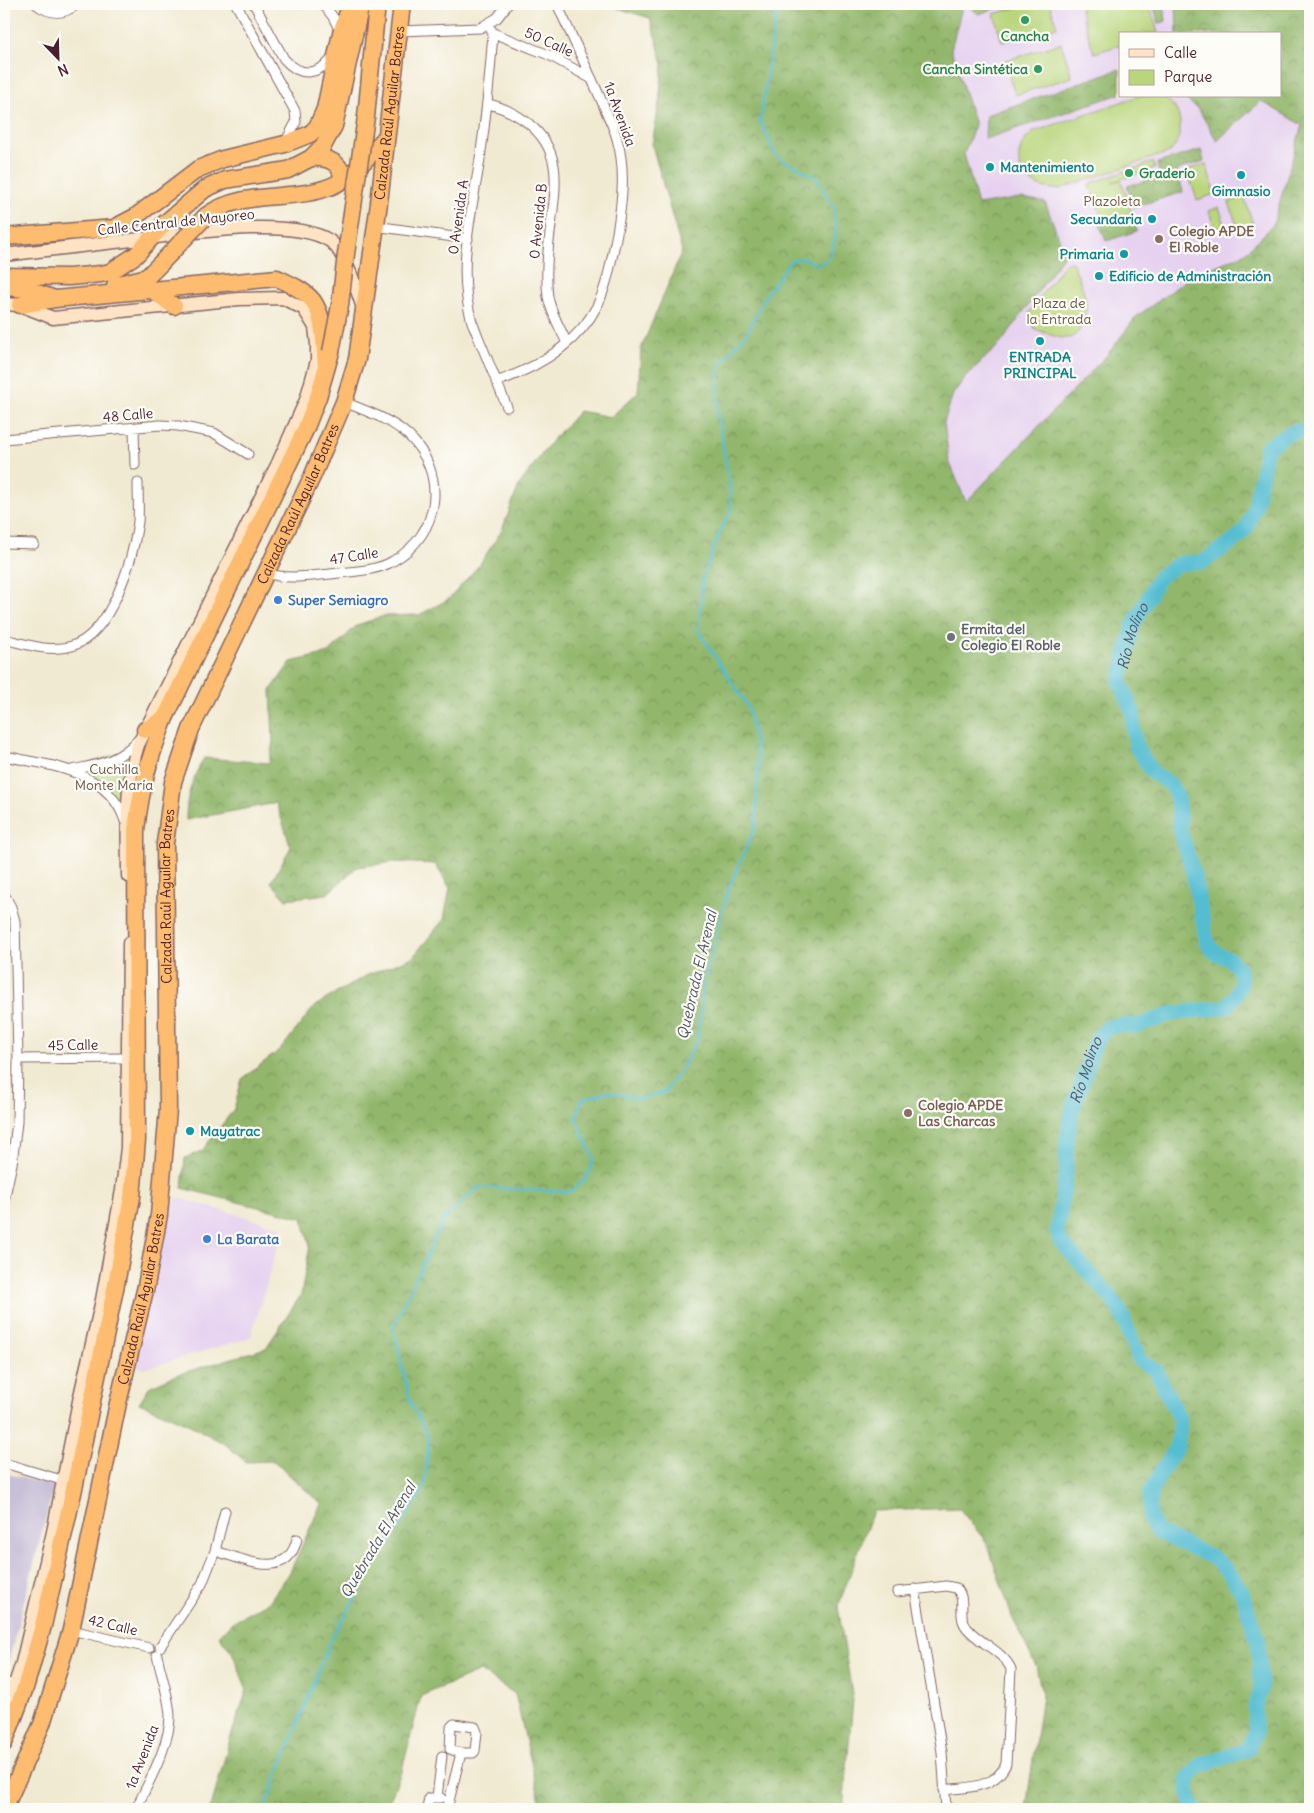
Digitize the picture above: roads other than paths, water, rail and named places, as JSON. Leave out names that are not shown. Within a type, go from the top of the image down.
[{"type":"highway","points":[[4,237],[114,228],[135,217],[198,170],[223,159],[285,144],[310,134],[320,122],[325,109],[341,33],[351,4]]},
{"type":"highway","points":[[4,276],[44,278],[102,274],[122,265],[136,254],[164,224],[195,196],[215,184],[225,180],[288,170],[311,158],[323,146],[334,126],[360,4]]},
{"type":"highway","name":"Calzada Raúl Aguilar Batres","points":[[4,1743],[15,1685],[43,1626],[69,1482],[122,1250],[132,1197],[137,1140],[136,830],[140,793],[152,751],[165,718],[289,465],[318,397],[326,368],[322,342],[340,305],[366,117],[378,4]]},
{"type":"highway","name":"Calzada Raúl Aguilar Batres","points":[[4,1809],[42,1724],[72,1630],[118,1403],[146,1286],[159,1215],[168,1109],[165,844],[173,782],[191,728],[312,477],[344,402],[357,359],[402,4]]},
{"type":"highway","points":[[94,296],[116,285],[147,276],[206,216],[220,208],[238,201],[312,191],[332,185],[342,180],[365,160],[386,137]]},
{"type":"highway","points":[[311,158],[323,158],[335,163],[341,170],[342,180]]},
{"type":"highway","points":[[12,304],[277,278],[296,287],[313,301],[318,311],[326,368]]},
{"type":"highway","points":[[4,287],[26,288],[55,299]]},
{"type":"highway","points":[[152,290],[174,306]]},
{"type":"highway","points":[[144,733],[165,718]]},
{"type":"highway","points":[[102,1300],[122,1250]]},
{"type":"street","points":[[36,4],[52,12],[69,10],[77,4]]},
{"type":"street","points":[[236,4],[295,111],[296,122],[285,144]]},
{"type":"street","points":[[254,4],[284,59],[298,71],[317,71],[325,66],[336,54]]},
{"type":"street","points":[[323,4],[333,17],[341,33]]},
{"type":"street","points":[[399,31],[484,26],[497,18],[508,4]]},
{"type":"street","name":"1a Avenida","points":[[496,382],[530,369],[544,360],[583,327],[592,315],[600,299],[620,216],[622,196],[621,159],[617,138],[557,4]]},
{"type":"street","points":[[484,26],[493,34]]},
{"type":"street","name":"50 Calle","points":[[493,34],[549,55],[592,79]]},
{"type":"street","name":"0 Avenida A","points":[[493,34],[488,104],[465,270],[468,309],[507,407]]},
{"type":"street","name":"0 Avenida B","points":[[488,104],[497,106],[522,118],[543,137],[551,152],[556,180],[547,262],[548,297],[551,308],[567,342]]},
{"type":"street","points":[[375,226],[468,238]]},
{"type":"street","name":"Calle Central de Mayoreo","points":[[4,255],[147,242],[216,230],[262,228],[286,230],[318,236],[332,242],[355,282],[364,313]]},
{"type":"street","points":[[4,1463],[69,1482],[80,1396],[113,1245],[125,1166],[128,1119],[128,828],[130,781],[136,753],[144,733],[278,463],[306,400],[322,342],[312,319],[304,309],[283,298],[239,299],[53,318],[12,304]]},
{"type":"street","name":"47 Calle","points":[[266,573],[279,577],[314,576],[384,566],[403,555],[411,547],[428,522],[434,504],[435,486],[432,471],[419,446],[407,434],[388,421],[344,402]]},
{"type":"street","name":"48 Calle","points":[[4,439],[178,426],[214,433],[248,454]]},
{"type":"street","points":[[134,428],[135,465]]},
{"type":"street","points":[[4,639],[48,649],[58,649],[80,643],[100,625],[125,575],[133,547],[139,500],[138,483]]},
{"type":"street","points":[[4,544],[34,544]]},
{"type":"street","points":[[72,770],[113,760],[132,747],[144,733]]},
{"type":"street","points":[[4,756],[72,770],[87,778],[111,795],[122,810],[128,828]]},
{"type":"street","points":[[4,1200],[15,1144],[18,1059],[15,921],[5,895]]},
{"type":"street","name":"45 Calle","points":[[18,1059],[127,1058]]},
{"type":"street","points":[[158,1651],[202,1584],[215,1551],[226,1511]]},
{"type":"street","points":[[215,1551],[252,1562],[275,1565],[289,1558],[297,1539]]},
{"type":"street","points":[[897,1592],[946,1586],[956,1588],[961,1595],[961,1615],[966,1628],[1005,1660],[1011,1671],[1006,1764],[1002,1772],[994,1781],[984,1785],[944,1790]]},
{"type":"street","points":[[915,1589],[942,1752],[946,1809]]},
{"type":"street","name":"42 Calle","points":[[72,1630],[149,1648],[150,1654],[158,1651]]},
{"type":"street","name":"1a Avenida","points":[[136,1809],[158,1761],[169,1723],[169,1707],[158,1651]]},
{"type":"street","points":[[4,1717],[15,1685]]},
{"type":"street","points":[[447,1809],[461,1752]]},
{"type":"street","points":[[437,1797],[442,1756]]},
{"type":"street","points":[[427,1809],[429,1798],[449,1798]]},
{"type":"waterway","name":"Quebrada El Arenal","points":[[264,1809],[331,1639],[374,1566],[424,1489],[429,1439],[410,1401],[393,1327],[443,1220],[479,1187],[570,1192],[585,1180],[594,1160],[576,1118],[582,1099],[608,1092],[643,1099],[666,1091],[683,1066],[697,1040],[704,983],[728,890],[756,825],[758,758],[748,707],[698,630],[703,576],[721,529],[731,511],[729,482],[717,410],[719,366],[748,331],[766,295],[790,261],[804,258],[818,265],[830,257],[836,235],[834,209],[817,178],[776,156],[760,121],[778,4]]},
{"type":"waterway","name":"Río Molino","points":[[1194,1809],[1189,1795],[1187,1780],[1200,1765],[1247,1750],[1256,1733],[1254,1710],[1261,1689],[1258,1641],[1241,1590],[1229,1573],[1214,1558],[1157,1532],[1150,1519],[1150,1493],[1176,1449],[1180,1428],[1179,1418],[1156,1370],[1140,1361],[1121,1313],[1110,1296],[1060,1241],[1057,1231],[1066,1174],[1067,1139],[1073,1107],[1090,1055],[1098,1038],[1108,1027],[1137,1026],[1171,1014],[1226,1007],[1235,996],[1241,984],[1240,971],[1231,960],[1214,952],[1207,942],[1193,872],[1180,830],[1176,793],[1169,783],[1152,772],[1136,746],[1133,712],[1120,681],[1133,626],[1159,577],[1180,563],[1203,562],[1235,540],[1246,529],[1255,507],[1267,447],[1289,433],[1307,429],[1310,432]]},
{"type":"place","name":"Cancha","points":[[1025,20]]},
{"type":"place","name":"Cancha Sintética","points":[[1038,69]]},
{"type":"place","name":"Mantenimiento","points":[[990,167]]},
{"type":"place","name":"Graderío","points":[[1129,173]]},
{"type":"place","name":"Gimnasio","points":[[1241,175]]},
{"type":"place","name":"Secundaria","points":[[1152,219]]},
{"type":"place","name":"Colegio APDE El Roble","points":[[1159,239]]},
{"type":"place","name":"Primaria","points":[[1124,254]]},
{"type":"place","name":"Edificio de Administración","points":[[1099,276]]},
{"type":"place","name":"ENTRADA PRINCIPAL","points":[[1040,341]]},
{"type":"place","name":"Super Semiagro","points":[[278,600]]},
{"type":"place","name":"Ermita del Colegio El Roble","points":[[951,637]]},
{"type":"place","name":"Colegio APDE Las Charcas","points":[[908,1113]]},
{"type":"place","name":"Mayatrac","points":[[190,1131]]},
{"type":"place","name":"La Barata","points":[[207,1239]]},
{"type":"park label","name":"Plazoleta","points":[[1112,201]]},
{"type":"park label","name":"Plaza de la Entrada","points":[[1059,312]]},
{"type":"park label","name":"Cuchilla Monte María","points":[[114,778]]}]
